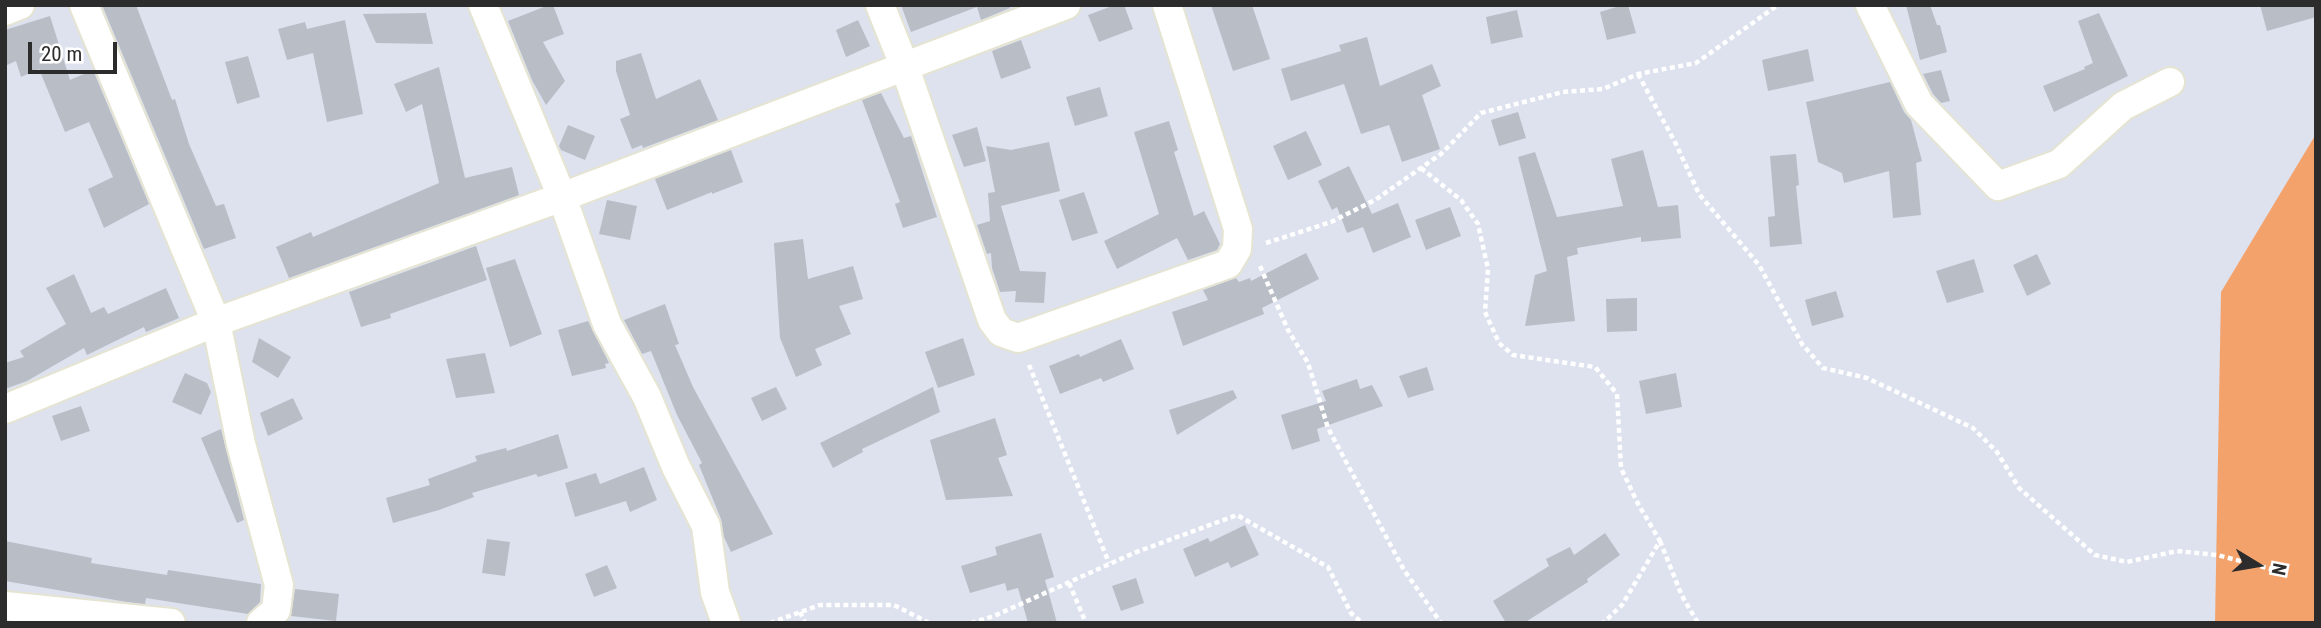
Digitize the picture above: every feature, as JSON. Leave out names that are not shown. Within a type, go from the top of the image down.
[{"type":"street","points":[[5,11],[20,5]]},
{"type":"street","points":[[84,5],[216,322],[241,444],[279,585],[276,610],[261,623]]},
{"type":"street","points":[[483,5],[562,197],[607,324],[647,397],[676,467],[706,526],[715,592],[726,623]]},
{"type":"street","points":[[880,5],[904,65],[992,320],[1001,332],[1018,338],[1228,264],[1244,248],[1167,5]]},
{"type":"street","points":[[5,410],[216,322],[562,197],[1066,5]]},
{"type":"street","points":[[1870,5],[1919,104],[1998,186],[2059,164],[2123,106],[2170,82]]},
{"type":"street","points":[[5,606],[171,623]]},
{"type":"path","points":[[1441,623],[1404,570],[1328,428],[1308,363],[1244,248],[1331,222],[1375,200],[1441,154],[1481,113],[1563,92],[1603,89],[1638,74],[1696,63],[1777,5]]},
{"type":"path","points":[[1638,74],[1676,144],[1699,194],[1759,265],[1802,344],[1823,368],[1867,378],[1972,428],[1997,452],[2020,488],[2095,555],[2127,562],[2178,551],[2217,555],[2271,569]]},
{"type":"path","points":[[1421,168],[1461,200],[1478,224],[1488,269],[1485,312],[1499,343],[1513,355],[1595,367],[1617,394],[1621,468],[1660,541],[1682,596],[1698,623]]},
{"type":"path","points":[[1018,338],[1109,563]]},
{"type":"path","points":[[971,623],[994,616],[1109,563],[1237,515],[1328,567],[1351,613],[1362,623]]},
{"type":"path","points":[[1603,623],[1622,605],[1660,541]]},
{"type":"path","points":[[1069,583],[1086,623]]},
{"type":"path","points":[[770,623],[820,605],[894,605],[929,623]]},
{"type":"path","points":[[800,612],[805,623]]},
{"type":"shaded area","points":[[2316,134],[2316,623],[2215,623],[2221,292]]},
{"type":"building","points":[[102,5],[136,5],[172,100],[175,99],[189,144],[216,206],[224,204],[236,238],[204,249]]},
{"type":"building","points":[[553,5],[564,34],[543,42],[565,81],[546,105],[532,80],[508,21]]},
{"type":"building","points":[[901,5],[1009,5],[1010,8],[981,20],[977,7],[911,32]]},
{"type":"building","points":[[1115,5],[1124,5],[1133,29],[1099,42],[1088,15]]},
{"type":"building","points":[[1211,5],[1252,5],[1270,59],[1233,71]]},
{"type":"building","points":[[1628,5],[1636,33],[1607,40],[1600,12]]},
{"type":"building","points":[[1906,5],[1930,5],[1937,25],[1940,25],[1947,52],[1920,60]]},
{"type":"building","points":[[2260,5],[2316,5],[2316,17],[2267,31]]},
{"type":"building","points":[[1517,10],[1523,37],[1491,44],[1486,17]]},
{"type":"building","points":[[426,13],[433,44],[376,43],[363,14]]},
{"type":"building","points":[[2099,13],[2128,76],[2054,112],[2043,86],[2085,69],[2084,67],[2093,63],[2078,21]]},
{"type":"building","points":[[50,16],[70,80],[93,70],[149,204],[104,228],[88,189],[113,177],[89,122],[65,132],[39,69],[21,77],[16,61],[5,66],[5,30]]},
{"type":"building","points":[[345,20],[363,114],[327,122],[313,53],[287,60],[278,29],[305,22],[307,29]]},
{"type":"building","points":[[858,20],[870,46],[846,57],[836,30]]},
{"type":"building","points":[[1367,37],[1380,86],[1432,64],[1441,86],[1422,95],[1440,149],[1402,162],[1389,125],[1361,134],[1344,84],[1291,101],[1281,69],[1341,51],[1339,45]]},
{"type":"building","points":[[1021,40],[1031,68],[1001,79],[992,51]]},
{"type":"building","points":[[1808,49],[1814,81],[1768,91],[1762,60]]},
{"type":"building","points":[[641,53],[656,99],[700,79],[718,120],[643,148],[642,145],[632,149],[620,119],[630,115],[616,71],[616,61]]},
{"type":"building","points":[[248,56],[260,97],[237,104],[225,62]]},
{"type":"building","points":[[439,67],[465,178],[512,167],[519,195],[289,278],[276,247],[311,232],[313,237],[439,183],[422,104],[406,112],[394,84]]},
{"type":"building","points":[[1941,70],[1950,101],[1941,103],[1923,74]]},
{"type":"building","points":[[1890,82],[1904,112],[1911,120],[1922,161],[1916,163],[1921,215],[1893,218],[1889,171],[1844,183],[1842,173],[1818,162],[1806,102]]},
{"type":"building","points":[[1100,87],[1108,116],[1075,126],[1066,97]]},
{"type":"building","points":[[881,93],[904,138],[911,136],[937,217],[903,228],[895,204],[900,202],[862,100]]},
{"type":"building","points":[[1518,112],[1526,138],[1499,146],[1491,120]]},
{"type":"building","points":[[1169,121],[1178,150],[1174,152],[1194,216],[1204,211],[1220,244],[1217,250],[1188,260],[1177,238],[1117,269],[1104,241],[1159,214],[1134,132]]},
{"type":"building","points":[[568,125],[595,136],[585,160],[561,150],[559,146]]},
{"type":"building","points":[[977,127],[986,161],[964,167],[952,135]]},
{"type":"building","points":[[1306,131],[1322,165],[1288,180],[1273,146]]},
{"type":"building","points":[[1049,142],[1060,191],[1001,206],[1020,271],[1046,272],[1044,303],[1015,302],[1016,291],[1000,292],[992,268],[991,253],[987,254],[977,225],[990,221],[988,193],[995,192],[986,146],[1011,150]]},
{"type":"building","points":[[731,150],[743,182],[667,210],[655,179]]},
{"type":"building","points":[[1643,150],[1658,207],[1678,205],[1681,238],[1641,242],[1641,237],[1577,248],[1578,254],[1567,257],[1575,321],[1525,326],[1535,275],[1547,271],[1518,157],[1535,152],[1557,217],[1623,206],[1611,159]]},
{"type":"building","points":[[1796,154],[1799,185],[1796,186],[1802,244],[1770,247],[1768,217],[1775,216],[1770,156]]},
{"type":"building","points":[[1349,166],[1372,214],[1398,203],[1411,237],[1373,253],[1363,227],[1347,233],[1337,207],[1332,210],[1318,181]]},
{"type":"building","points":[[1084,192],[1098,233],[1072,241],[1059,200]]},
{"type":"building","points":[[607,200],[637,206],[630,240],[599,234]]},
{"type":"building","points":[[1450,207],[1461,236],[1426,250],[1415,220]]},
{"type":"building","points":[[803,239],[808,279],[853,266],[863,299],[839,306],[851,334],[815,349],[822,365],[796,377],[780,338],[774,243]]},
{"type":"building","points":[[476,246],[487,280],[361,327],[349,292]]},
{"type":"building","points":[[1306,253],[1319,279],[1262,308],[1264,314],[1183,346],[1172,312],[1208,300],[1203,290],[1236,278],[1239,282],[1250,278],[1251,281]]},
{"type":"building","points":[[2037,254],[2051,284],[2027,296],[2013,265]]},
{"type":"building","points":[[515,259],[542,334],[510,347],[486,268]]},
{"type":"building","points":[[1974,259],[1984,292],[1947,303],[1936,271]]},
{"type":"building","points":[[74,274],[91,313],[104,307],[108,314],[166,288],[179,318],[146,332],[144,327],[87,355],[84,348],[27,381],[5,389],[5,363],[24,357],[20,351],[66,324],[46,288]]},
{"type":"building","points":[[1836,291],[1844,317],[1812,326],[1805,300]]},
{"type":"building","points":[[1637,298],[1637,331],[1607,332],[1606,299]]},
{"type":"building","points":[[665,304],[679,344],[675,345],[693,387],[773,534],[731,552],[699,465],[702,463],[677,415],[651,351],[642,354],[624,320]]},
{"type":"building","points":[[588,321],[609,363],[605,364],[606,368],[572,376],[558,330]]},
{"type":"building","points":[[259,338],[291,357],[278,378],[252,362]]},
{"type":"building","points":[[963,338],[975,375],[938,388],[925,352]]},
{"type":"building","points":[[1121,339],[1134,369],[1103,382],[1101,378],[1060,394],[1049,366],[1079,354],[1080,357]]},
{"type":"building","points":[[485,353],[495,393],[456,398],[446,359]]},
{"type":"building","points":[[1427,367],[1434,390],[1408,398],[1399,376]]},
{"type":"building","points":[[185,373],[207,383],[211,392],[201,415],[172,402]]},
{"type":"building","points":[[1676,373],[1682,407],[1646,414],[1639,381]]},
{"type":"building","points":[[1357,379],[1360,389],[1372,385],[1383,406],[1317,429],[1320,441],[1292,450],[1281,415],[1326,401],[1322,391]]},
{"type":"building","points":[[776,387],[787,409],[762,421],[751,398]]},
{"type":"building","points":[[933,387],[940,412],[862,449],[863,452],[833,468],[820,443]]},
{"type":"building","points":[[1233,390],[1237,398],[1177,435],[1169,410]]},
{"type":"building","points":[[293,398],[303,419],[268,436],[260,413]]},
{"type":"building","points":[[81,406],[90,431],[61,441],[52,416]]},
{"type":"building","points":[[995,418],[1007,455],[998,458],[1013,496],[946,500],[930,440]]},
{"type":"building","points":[[221,429],[244,520],[237,523],[201,438]]},
{"type":"building","points":[[558,434],[568,468],[538,477],[536,474],[472,493],[474,497],[393,523],[386,498],[430,485],[428,479],[477,461],[475,456],[506,448],[507,451]]},
{"type":"building","points":[[644,467],[657,500],[630,512],[626,501],[575,517],[565,483],[596,473],[600,484]]},
{"type":"building","points":[[1245,525],[1259,555],[1231,568],[1228,562],[1195,577],[1183,549],[1208,538],[1210,542]]},
{"type":"building","points":[[1041,533],[1054,577],[1045,580],[1057,623],[1028,623],[1018,588],[1007,591],[1005,583],[970,593],[961,566],[997,555],[995,547]]},
{"type":"building","points":[[1605,533],[1620,555],[1587,579],[1588,582],[1524,623],[1506,623],[1493,601],[1549,566],[1546,559],[1570,547],[1574,555]]},
{"type":"building","points":[[487,539],[510,542],[505,576],[482,573]]},
{"type":"building","points":[[5,541],[92,558],[91,563],[167,575],[168,570],[261,584],[260,602],[248,614],[146,598],[145,604],[127,602],[5,581]]},
{"type":"building","points":[[607,565],[617,588],[594,597],[585,574]]},
{"type":"building","points":[[1136,578],[1144,603],[1121,611],[1112,586]]},
{"type":"building","points":[[295,589],[339,594],[336,621],[291,616]]}]
